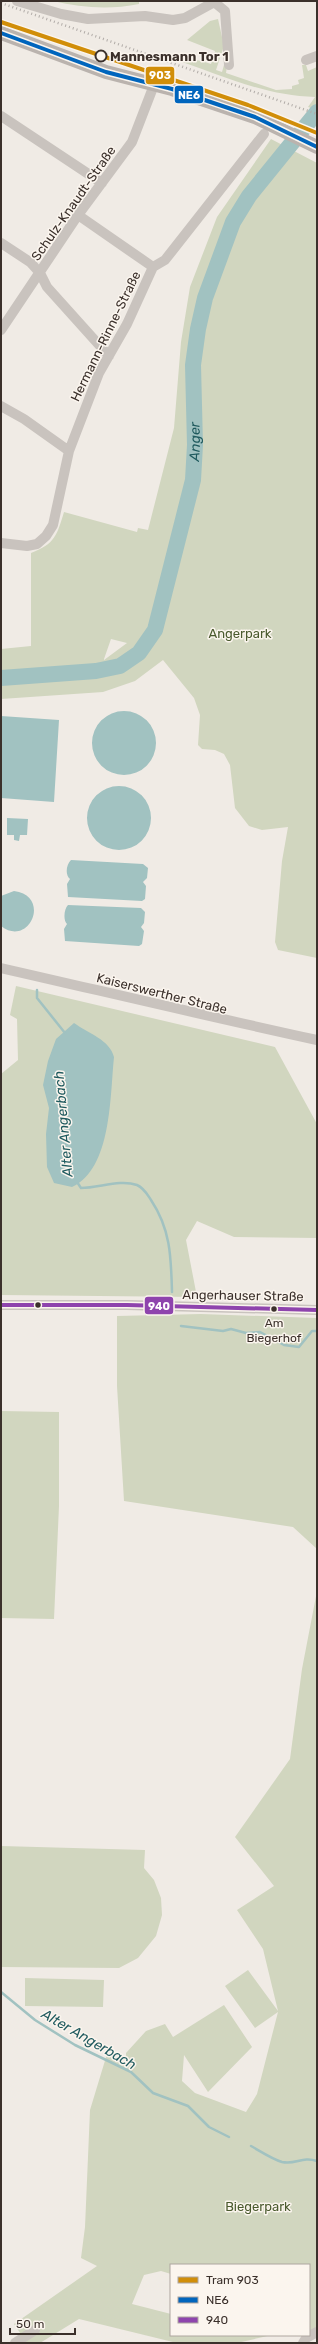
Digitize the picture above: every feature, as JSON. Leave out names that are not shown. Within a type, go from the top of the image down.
[{"type":"street","points":[[17,1],[61,14],[88,19],[145,16],[173,20],[186,18],[215,2],[225,11],[229,65]]},
{"type":"street","points":[[1,33],[106,72],[154,85],[256,117],[314,146]]},
{"type":"street","points":[[306,60],[317,56]]},
{"type":"street","name":"Schulz-Knaudt-Straße","points":[[1,330],[78,215],[132,142],[154,85]]},
{"type":"street","points":[[1,116],[102,183]]},
{"type":"street","name":"Hermann-Rinne-Straße","points":[[1,543],[27,546],[37,544],[46,536],[53,525],[69,451],[99,374],[128,324],[153,267],[165,260],[264,134]]},
{"type":"street","points":[[78,215],[153,267]]},
{"type":"street","points":[[1,243],[30,262],[40,273],[47,288],[109,356]]},
{"type":"street","points":[[1,406],[69,451]]},
{"type":"street","name":"Kaiserswerther Straße","points":[[1,968],[179,1008],[227,1022],[317,1040]]},
{"type":"street","name":"Angerhauser Straße","points":[[1,1305],[134,1305],[317,1310]]},
{"type":"street","points":[[15,2343],[35,2330]]},
{"type":"street","points":[[303,2343],[306,2338],[310,2336]]},
{"type":"green space","points":[[53,1],[139,1],[139,4],[107,8]]},
{"type":"green space","points":[[218,19],[224,46],[216,70],[222,72],[224,65],[227,66],[226,73],[276,90],[292,89],[292,86],[299,84],[298,80],[304,78],[302,65],[306,65],[308,71],[317,67],[317,110],[308,107],[315,97],[278,93],[242,83],[171,58],[173,53],[211,64],[215,51],[187,40],[210,21]]},
{"type":"green space","name":"Angerpark","points":[[271,139],[317,163],[317,958],[278,950],[275,942],[282,861],[288,827],[262,830],[249,826],[235,808],[230,765],[224,754],[215,750],[202,749],[198,745],[200,715],[194,698],[163,660],[135,681],[103,692],[1,699],[1,649],[31,646],[31,553],[39,550],[54,538],[64,512],[137,532],[138,528],[148,530],[174,428],[181,342],[190,287],[217,217]],"holes":[[[111,639],[127,643],[104,660]]]},
{"type":"green space","points":[[16,986],[275,1047],[317,1124],[317,1238],[234,1237],[197,1221],[186,1240],[197,1297],[1,1295],[1,1074],[18,1060],[17,1019],[10,1015]]},
{"type":"green space","points":[[201,1314],[317,1318],[317,1549],[293,1527],[124,1501],[117,1386],[117,1316]]},
{"type":"green space","points":[[1,1411],[59,1412],[59,1506],[54,1619],[1,1618]]},
{"type":"green space","name":"Biegerpark","points":[[317,1591],[317,2331],[310,2331],[310,2264],[170,2264],[170,2274],[161,2271],[144,2275],[132,2304],[170,2314],[170,2336],[268,2336],[237,2343],[177,2343],[79,2319],[40,2343],[27,2343],[14,2324],[97,2266],[81,2258],[85,2227],[90,2110],[107,2054],[126,2064],[126,2053],[146,2031],[165,2024],[173,2037],[224,2005],[252,2047],[208,2092],[184,2055],[182,2081],[195,2093],[246,2112],[257,2094],[278,2012],[255,2028],[225,1986],[248,1970],[278,2011],[263,1949],[237,1910],[274,1886],[235,1837],[290,1759],[302,1669]]},
{"type":"green space","points":[[1,1846],[145,1850],[144,1868],[154,1880],[161,1898],[162,1915],[156,1936],[138,1958],[119,1968],[1,1967]]},
{"type":"green space","points":[[25,1978],[104,1980],[103,2007],[25,2006]]},
{"type":"water","points":[[124,711],[142,717],[150,725],[156,743],[150,761],[142,769],[124,775],[106,769],[98,761],[92,743],[98,725],[106,717]]},
{"type":"water","points":[[1,716],[59,720],[54,802],[1,798]]},
{"type":"water","points":[[119,786],[137,792],[145,800],[151,818],[145,836],[137,844],[119,850],[101,844],[93,836],[87,818],[93,800],[101,792]]},
{"type":"water","points":[[7,818],[28,819],[27,835],[20,835],[19,841],[14,840],[14,835],[7,835]]},
{"type":"water","points":[[71,860],[143,864],[148,868],[147,878],[143,882],[146,886],[145,899],[142,901],[68,897],[67,884],[70,879],[67,875],[67,870]]},
{"type":"water","points":[[14,891],[26,895],[32,902],[34,910],[32,919],[27,926],[20,931],[11,931],[1,926],[1,896]]},
{"type":"water","points":[[68,905],[141,908],[145,912],[144,923],[141,927],[144,931],[142,944],[139,946],[65,941],[64,929],[67,924],[64,914]]},
{"type":"water","points":[[74,1023],[103,1041],[112,1051],[114,1057],[110,1110],[102,1148],[95,1164],[85,1178],[72,1187],[54,1183],[47,1167],[46,1134],[49,1108],[43,1085],[48,1061],[56,1039]]},
{"type":"waterway","name":"Anger","points":[[1,678],[96,671],[120,666],[139,653],[155,630],[193,480],[195,445],[193,365],[198,329],[205,298],[233,222],[249,196],[317,112]]},
{"type":"waterway","name":"Alter Angerbach","points":[[37,990],[37,998],[65,1033]]},
{"type":"waterway","name":"Alter Angerbach","points":[[77,1182],[81,1188],[117,1183],[130,1183],[139,1186],[145,1191],[163,1222],[169,1244],[172,1292]]},
{"type":"waterway","name":"Alter Angerbach","points":[[181,1326],[223,1331],[231,1329],[246,1333],[260,1332],[284,1345],[299,1347],[312,1331],[317,1331]]},
{"type":"waterway","name":"Alter Angerbach","points":[[1,1992],[35,2020],[75,2045],[131,2072],[153,2093],[188,2106],[209,2127],[229,2137]]},
{"type":"waterway","name":"Alter Angerbach","points":[[251,2146],[282,2162],[287,2163],[307,2159],[317,2161]]},
{"type":"railway","points":[[1,3],[317,114]]},
{"type":"tram line","name":"903","points":[[1,22],[248,105],[317,133]]},
{"type":"transit line","name":"NE6","points":[[1,33],[106,72],[172,89],[255,117],[317,147]]},
{"type":"transit line","name":"940","points":[[1,1305],[127,1305],[317,1310]]},
{"type":"place","name":"Mannesmann Tor 1","points":[[101,56]]},
{"type":"place","name":"Am Biegerhof","points":[[274,1309]]}]
